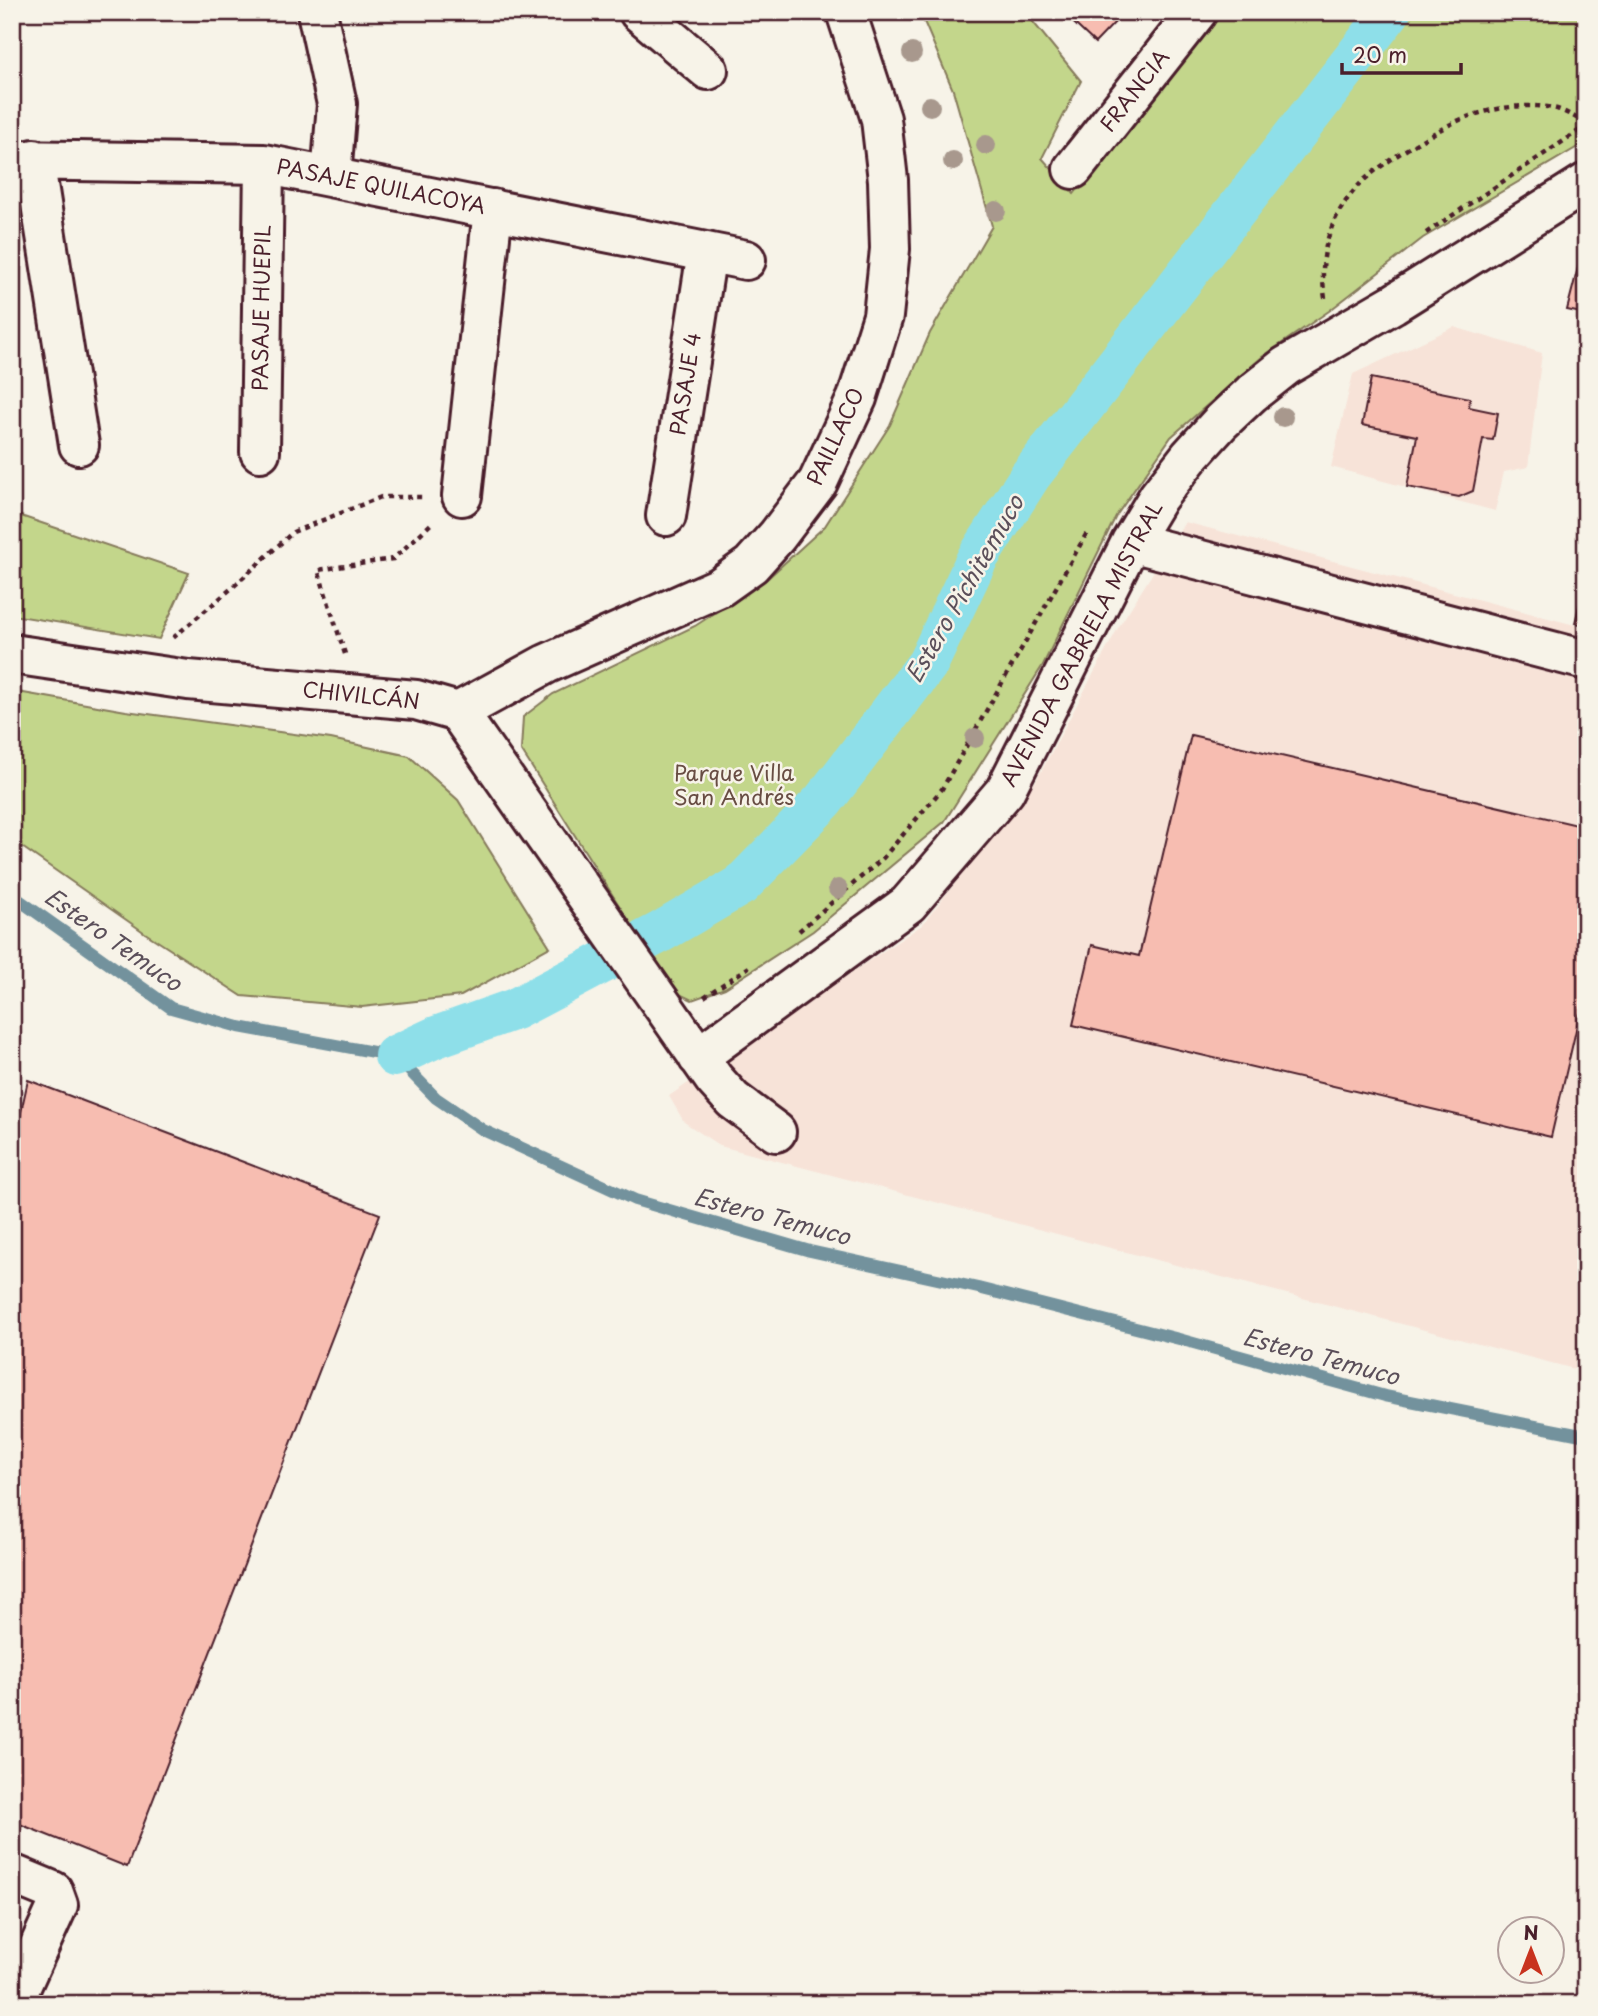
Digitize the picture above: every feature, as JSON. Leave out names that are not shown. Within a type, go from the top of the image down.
[{"type":"street","points":[[317,12],[337,104],[331,177]]},
{"type":"street","points":[[639,12],[708,70]]},
{"type":"street","name":"PAILLACO","points":[[458,712],[546,664],[720,587],[751,565],[818,482],[857,398],[883,316],[890,249],[888,180],[881,120],[846,12]]},
{"type":"street","name":"FRANCIA","points":[[1073,169],[1197,12]]},
{"type":"street","points":[[23,160],[79,444]]},
{"type":"street","name":"PASAJE QUILACOYA","points":[[23,160],[264,164],[746,260]]},
{"type":"street","name":"PASAJE HUEPIL","points":[[260,452],[264,164]]},
{"type":"street","name":"AVENIDA GABRIELA MISTRAL","points":[[698,1057],[908,904],[1005,791],[1131,542],[1158,497],[1190,456],[1252,393],[1286,366],[1580,191]]},
{"type":"street","points":[[463,496],[492,209]]},
{"type":"street","name":"PASAJE 4","points":[[666,516],[707,252]]},
{"type":"street","points":[[1131,542],[1586,660]]},
{"type":"street","name":"CHIVILCÁN","points":[[12,654],[188,680],[416,700],[458,712]]},
{"type":"street","points":[[458,712],[714,1079],[733,1100],[776,1132]]},
{"type":"street","points":[[12,1874],[53,1891],[58,1905],[13,2004]]},
{"type":"path","points":[[1326,302],[1321,277],[1324,248],[1335,220],[1359,185],[1389,161],[1465,117],[1495,110],[1523,106],[1556,109],[1586,123]]},
{"type":"path","points":[[132,672],[233,587],[293,532],[381,497],[463,496]]},
{"type":"path","points":[[358,694],[318,570],[393,559],[463,496]]},
{"type":"shaded area","points":[[1454,327],[1542,353],[1528,467],[1504,472],[1495,511],[1331,467],[1353,374]]},
{"type":"shaded area","points":[[1185,522],[1586,628],[1586,1372],[720,1146],[684,1122],[669,1096],[922,925],[1036,781],[1118,628]]},
{"type":"green space","name":"Parque Villa San Andrés","points":[[920,12],[1025,12],[1081,81],[1042,158],[1074,194],[1218,12],[1586,12],[1586,142],[1423,238],[1329,311],[1262,357],[1171,437],[1116,516],[1043,665],[944,822],[813,931],[725,988],[692,1000],[673,991],[521,750],[523,717],[553,694],[695,626],[767,579],[825,526],[890,425],[930,333],[992,226],[953,90]]},
{"type":"green space","points":[[12,513],[189,573],[159,639],[12,615]]},
{"type":"green space","points":[[12,691],[126,711],[331,739],[409,756],[458,800],[550,947],[461,996],[362,1007],[242,996],[145,933],[12,840]]},
{"type":"building","points":[[1062,12],[1113,12],[1119,18],[1095,43]]},
{"type":"building","points":[[1582,252],[1586,253],[1586,314],[1567,310]]},
{"type":"building","points":[[1371,378],[1470,398],[1469,407],[1498,413],[1493,440],[1483,439],[1473,491],[1459,497],[1407,487],[1417,436],[1362,425]]},
{"type":"building","points":[[1583,589],[1586,590],[1586,625],[1575,623]]},
{"type":"building","points":[[1191,735],[1586,827],[1586,987],[1551,1137],[1073,1025],[1092,945],[1139,956]]},
{"type":"building","points":[[28,1080],[380,1214],[127,1867],[12,1821],[12,1153]]},
{"type":"waterway","name":"Estero Pichitemuco","points":[[395,1056],[436,1037],[515,1009],[659,933],[741,885],[823,801],[928,663],[977,559],[1030,476],[1390,12]]},
{"type":"waterway","name":"Estero Temuco","points":[[12,895],[171,1008],[239,1027],[395,1056],[436,1098],[483,1130],[635,1200],[810,1251],[978,1288],[1179,1339],[1385,1396],[1586,1436]]}]
